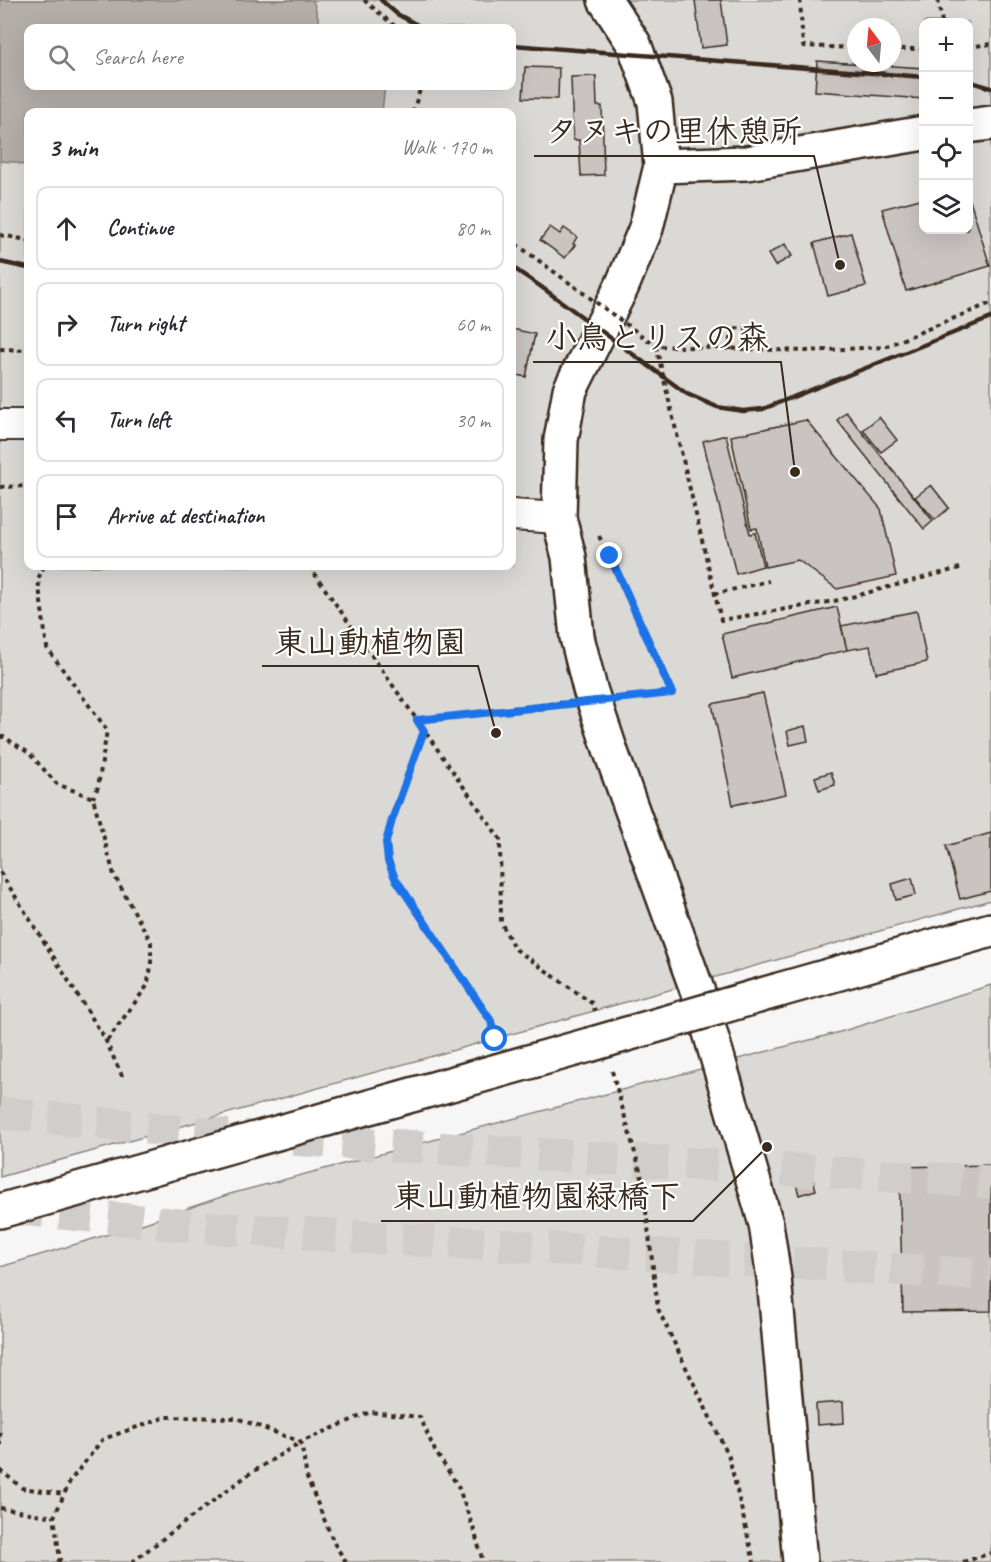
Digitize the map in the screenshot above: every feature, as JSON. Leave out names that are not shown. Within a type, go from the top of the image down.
[{"type":"street","points":[[605,0],[634,44],[655,102],[661,166],[646,228],[622,286],[570,390],[561,440],[559,518],[569,557],[577,637],[590,689],[610,752],[700,998],[766,1224],[774,1278],[800,1562]]},
{"type":"street","points":[[973,125],[991,123]]},
{"type":"street","points":[[661,166],[747,163],[919,134]]},
{"type":"street","points":[[0,425],[24,425]]},
{"type":"street","points":[[516,515],[559,518]]},
{"type":"street","points":[[0,1211],[991,930]]},
{"type":"path","points":[[364,0],[393,24]]},
{"type":"path","points":[[800,0],[804,46],[847,48]]},
{"type":"path","points":[[938,0],[941,18]]},
{"type":"path","points":[[973,46],[991,44]]},
{"type":"path","points":[[901,49],[919,49]]},
{"type":"path","points":[[414,108],[419,90]]},
{"type":"path","points":[[0,235],[24,239]]},
{"type":"path","points":[[516,244],[656,346],[807,351],[884,347],[991,303]]},
{"type":"path","points":[[730,350],[730,328],[761,329],[761,350]]},
{"type":"path","points":[[656,346],[721,620],[840,600],[960,568]]},
{"type":"path","points":[[0,349],[24,350]]},
{"type":"path","points":[[0,487],[24,486]]},
{"type":"path","points":[[417,720],[672,693],[599,535]]},
{"type":"path","points":[[42,570],[38,579],[47,648],[107,729],[98,787],[93,798],[114,874],[151,942],[152,967],[147,986],[106,1042]]},
{"type":"path","points":[[312,570],[500,839],[501,922],[514,948],[593,1004],[598,1041],[642,1178],[658,1309],[729,1457],[754,1562]]},
{"type":"path","points":[[714,594],[769,581]]},
{"type":"path","points":[[424,731],[392,820],[386,842],[388,861],[395,878],[491,1021],[495,1039]]},
{"type":"path","points":[[0,737],[4,737],[29,753],[57,784],[93,798]]},
{"type":"path","points":[[0,872],[106,1042],[124,1080]]},
{"type":"path","points":[[132,1562],[249,1474],[301,1442],[370,1412],[420,1417],[435,1451],[458,1486],[483,1562]]},
{"type":"path","points":[[58,1562],[60,1559],[54,1517],[70,1481],[104,1439],[166,1417],[236,1418],[301,1442]]},
{"type":"path","points":[[0,1432],[0,1446]]},
{"type":"path","points":[[301,1442],[307,1478],[334,1543],[346,1562]]},
{"type":"path","points":[[0,1470],[22,1488],[64,1494]]},
{"type":"path","points":[[0,1508],[54,1517]]},
{"type":"path","points":[[963,1562],[991,1553]]},
{"type":"shaded area","points":[[0,0],[991,0],[991,900],[0,1177]]},
{"type":"shaded area","points":[[0,0],[313,0],[320,24],[24,24],[24,90],[385,90],[382,108],[24,108],[24,165],[0,161]]},
{"type":"shaded area","points":[[991,985],[991,1562],[0,1562],[0,1267],[139,1225],[230,1194],[840,1032]]},
{"type":"building","points":[[695,0],[721,0],[727,45],[701,48]]},
{"type":"building","points":[[817,61],[847,63],[847,72],[901,72],[901,66],[919,68],[919,99],[815,91]]},
{"type":"building","points":[[525,67],[559,68],[558,99],[523,98]]},
{"type":"building","points":[[596,76],[597,106],[602,106],[604,175],[581,176],[579,140],[573,140],[571,77]]},
{"type":"building","points":[[919,199],[919,234],[973,234],[973,210],[990,266],[906,291],[882,209]]},
{"type":"building","points":[[550,227],[560,234],[564,228],[577,237],[573,244],[575,245],[565,258],[540,240]]},
{"type":"building","points":[[851,233],[866,286],[828,296],[814,243]]},
{"type":"building","points":[[785,244],[792,256],[775,266],[768,254]]},
{"type":"building","points":[[516,330],[535,334],[526,377],[516,375]]},
{"type":"building","points":[[846,412],[933,521],[924,529],[837,420]]},
{"type":"building","points":[[879,417],[897,440],[881,452],[863,430]]},
{"type":"building","points":[[806,420],[881,509],[896,576],[837,589],[798,560],[765,567],[757,528],[751,529],[731,436]]},
{"type":"building","points":[[726,435],[750,534],[755,533],[763,566],[736,574],[703,441]]},
{"type":"building","points":[[931,485],[949,508],[935,520],[915,497]]},
{"type":"building","points":[[837,607],[847,650],[732,678],[722,634]]},
{"type":"building","points":[[917,611],[927,662],[876,673],[870,646],[847,650],[841,626]]},
{"type":"building","points":[[763,693],[786,794],[733,805],[712,704]]},
{"type":"building","points":[[805,726],[808,741],[790,745],[787,731]]},
{"type":"building","points":[[831,772],[835,785],[819,790],[815,777]]},
{"type":"building","points":[[991,833],[991,891],[960,899],[946,846]]},
{"type":"building","points":[[912,878],[916,895],[896,900],[892,884]]},
{"type":"building","points":[[991,1165],[991,1311],[903,1312],[899,1167]]},
{"type":"building","points":[[811,1172],[816,1190],[799,1195],[794,1177]]},
{"type":"building","points":[[843,1402],[844,1423],[817,1425],[816,1404]]},
{"type":"tunnel","points":[[0,1113],[208,1134],[991,1182]]},
{"type":"tunnel","points":[[11,1208],[200,1227],[991,1275]]},
{"type":"railway","points":[[381,0],[397,14],[416,24]]},
{"type":"railway","points":[[516,45],[919,77]]},
{"type":"railway","points":[[973,83],[991,88]]},
{"type":"railway","points":[[0,262],[24,267]]},
{"type":"railway","points":[[516,270],[687,394],[717,407],[743,411],[763,409],[991,318]]},
{"type":"place","name":"タヌキの里休憩所","points":[[840,265]]},
{"type":"place","name":"小鳥とリスの森","points":[[795,472]]},
{"type":"place","name":"東山動植物園","points":[[496,733]]},
{"type":"place","name":"東山動植物園緑橋下","points":[[767,1147]]},
{"type":"route","points":[[495,1039],[491,1021],[395,878],[388,861],[386,842],[424,731],[417,720],[672,693],[610,556]]}]
